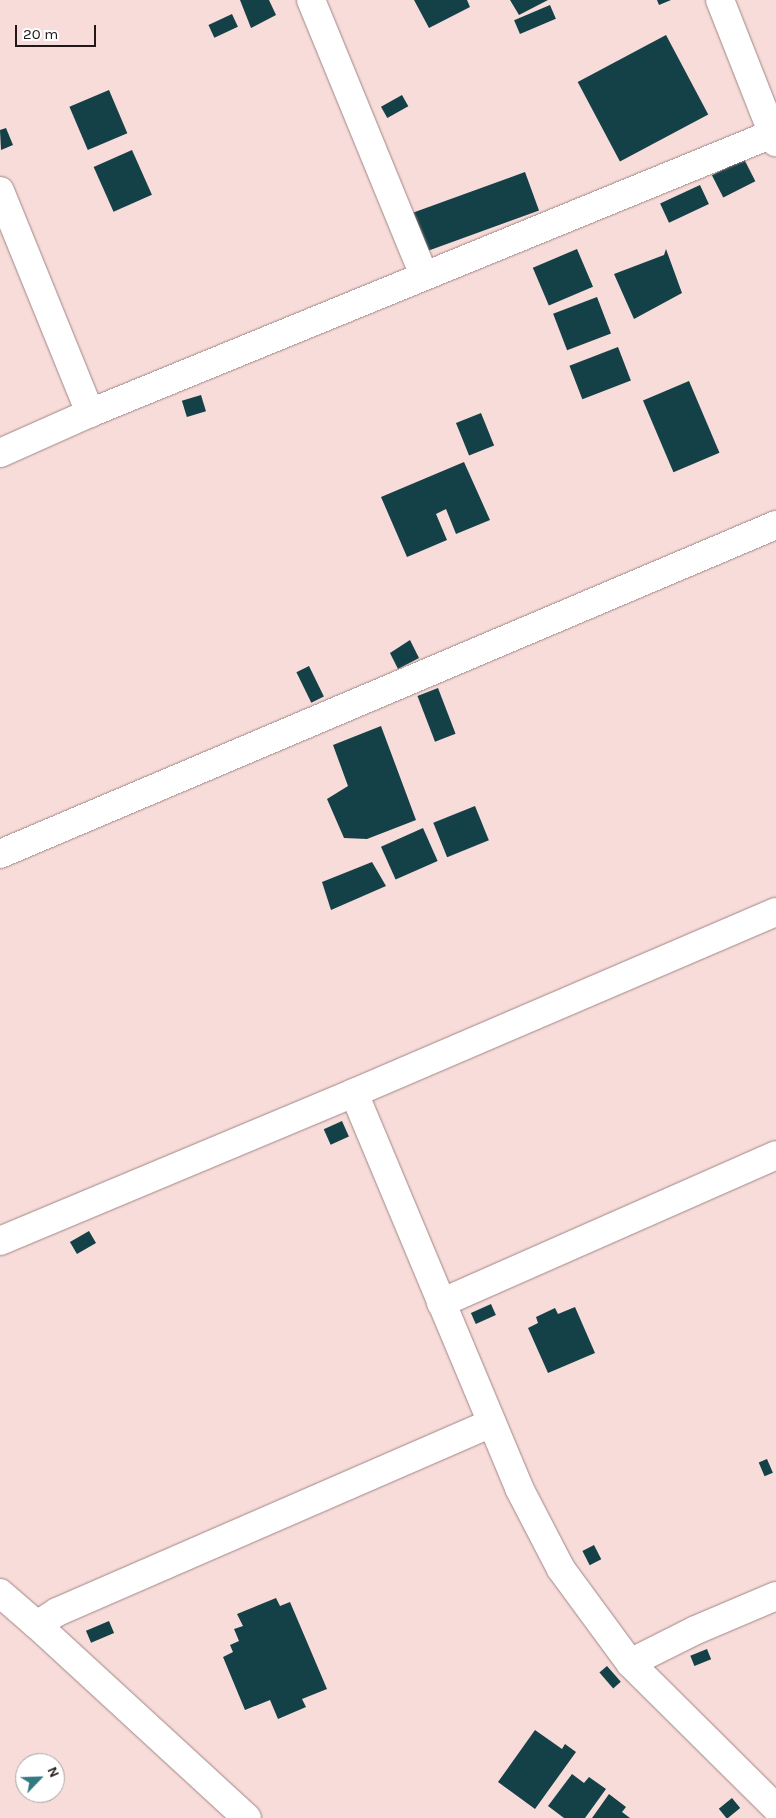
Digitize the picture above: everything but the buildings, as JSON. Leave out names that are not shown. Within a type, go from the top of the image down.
[{"type":"street","points":[[311,0],[424,275]]},
{"type":"street","points":[[0,453],[90,413],[424,275],[774,138],[720,0]]},
{"type":"street","points":[[0,191],[90,413]]},
{"type":"street","points":[[0,854],[776,525]]},
{"type":"street","points":[[0,1241],[354,1093],[776,912]]},
{"type":"street","points":[[354,1093],[440,1303],[492,1423],[561,1569],[630,1663],[776,1808]]},
{"type":"street","points":[[440,1303],[776,1155]]},
{"type":"street","points":[[37,1625],[57,1612],[492,1423]]},
{"type":"street","points":[[0,1594],[37,1625],[247,1818]]},
{"type":"street","points":[[630,1663],[696,1630],[776,1596]]}]
